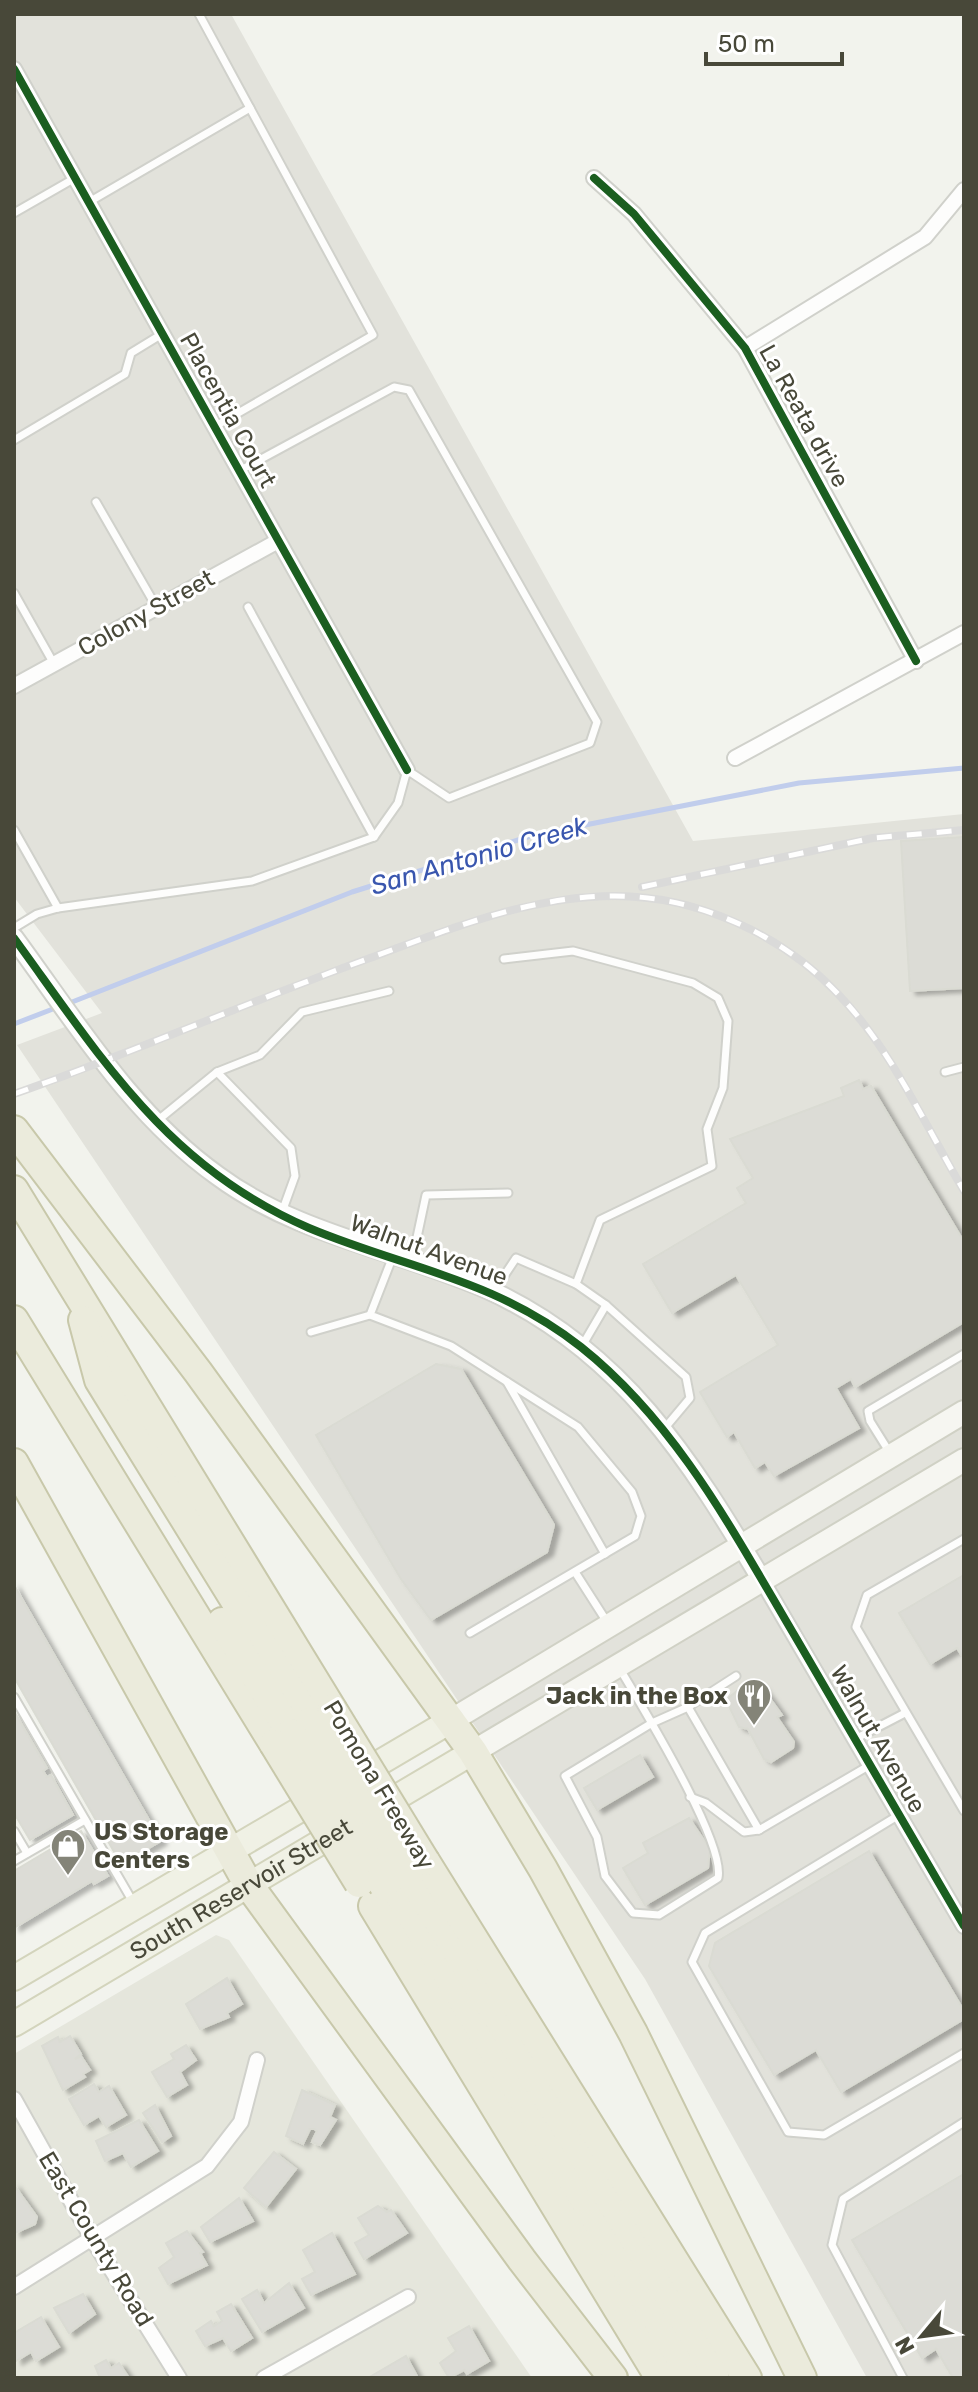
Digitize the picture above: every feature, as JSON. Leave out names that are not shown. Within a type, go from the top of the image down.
[{"type":"highway","points":[[22,1141],[198,1372],[473,1752],[543,1869],[633,2033],[802,2378]]},
{"type":"highway","name":"Pomona Freeway","points":[[14,1190],[74,1288],[302,1727],[394,1879],[747,2378]]},
{"type":"highway","name":"Pomona Freeway","points":[[17,1325],[302,1727],[394,1879],[660,2378]]},
{"type":"highway","points":[[14,1463],[228,1853],[248,1884],[522,2260],[613,2378]]},
{"type":"highway","points":[[394,1879],[687,2378]]},
{"type":"highway","points":[[394,1879],[715,2378]]},
{"type":"main road","name":"South Reservoir Street","points":[[14,1978],[452,1720],[740,1543],[964,1412]]},
{"type":"main road","name":"South Reservoir Street","points":[[14,2024],[964,1460]]},
{"type":"street","name":"Placentia Court","points":[[14,69],[407,770]]},
{"type":"street","name":"La Reata drive","points":[[594,178],[634,214],[745,348],[916,661]]},
{"type":"street","points":[[745,348],[925,237],[964,190]]},
{"type":"street","name":"Colony Street","points":[[14,686],[278,541]]},
{"type":"street","points":[[735,758],[964,633]]},
{"type":"street","name":"Walnut Avenue","points":[[14,938],[104,1063],[155,1123],[218,1177],[309,1228],[493,1292],[526,1309],[630,1388],[696,1471],[964,1926]]},
{"type":"street","points":[[14,2287],[207,2166],[241,2122],[257,2060]]},
{"type":"street","name":"East County Road","points":[[14,2099],[93,2240],[179,2378]]},
{"type":"street","points":[[264,2378],[408,2297]]},
{"type":"lane","points":[[199,14],[373,335],[214,427]]},
{"type":"lane","points":[[89,202],[250,108]]},
{"type":"lane","points":[[14,213],[75,178]]},
{"type":"lane","points":[[14,440],[125,374],[131,353],[162,334]]},
{"type":"lane","points":[[14,928],[37,914],[58,908],[252,881],[374,837],[398,803],[407,770],[449,798],[590,743],[597,722],[409,390],[394,387],[239,471]]},
{"type":"lane","points":[[96,502],[157,608]]},
{"type":"lane","points":[[14,593],[54,664]]},
{"type":"lane","points":[[248,607],[374,837]]},
{"type":"lane","points":[[14,830],[58,908]]},
{"type":"lane","points":[[504,959],[573,951],[658,972],[693,983],[718,998],[728,1021],[723,1088],[707,1129],[712,1166],[600,1220],[576,1284]]},
{"type":"lane","points":[[155,1123],[217,1072],[260,1055],[302,1012],[389,991]]},
{"type":"lane","points":[[945,1072],[964,1067]]},
{"type":"lane","points":[[217,1072],[291,1148],[295,1176],[282,1214]]},
{"type":"lane","points":[[412,1263],[426,1195],[508,1193]]},
{"type":"lane","points":[[370,1315],[393,1256]]},
{"type":"lane","points":[[493,1292],[516,1258],[576,1284],[606,1305],[686,1377],[690,1398],[664,1429]]},
{"type":"lane","points":[[581,1348],[606,1305]]},
{"type":"lane","points":[[311,1332],[370,1315],[451,1346],[578,1427],[632,1492],[641,1516],[635,1536],[470,1633]]},
{"type":"lane","points":[[892,1454],[870,1421],[868,1411],[964,1354]]},
{"type":"lane","points":[[505,1378],[605,1554]]},
{"type":"lane","points":[[964,1539],[867,1595],[856,1627],[964,1811]]},
{"type":"lane","points":[[575,1572],[608,1624]]},
{"type":"lane","points":[[619,1667],[652,1723],[690,1797],[717,1851],[720,1868],[718,1878],[659,1915],[633,1913],[605,1876],[597,1837],[565,1776],[652,1723],[688,1707],[736,1676]]},
{"type":"lane","points":[[14,1697],[136,1906]]},
{"type":"lane","points":[[688,1707],[759,1830]]},
{"type":"lane","points":[[855,1739],[905,1713]]},
{"type":"lane","points":[[690,1797],[706,1803],[744,1832],[759,1830],[870,1765]]},
{"type":"lane","points":[[899,1815],[705,1933],[692,1962],[788,2132],[824,2135],[964,2053]]},
{"type":"lane","points":[[14,1861],[85,1820]]},
{"type":"lane","points":[[14,1831],[27,1853]]},
{"type":"lane","points":[[903,2378],[832,2245],[843,2199],[964,2122]]},
{"type":"shaded area","points":[[14,14],[231,14],[693,841],[964,814],[964,2378],[867,2378],[645,1979],[17,1045],[102,1013],[14,897]]},
{"type":"shaded area","points":[[216,1935],[229,1940],[532,2378],[14,2378],[14,2054]]},
{"type":"building","points":[[964,837],[964,988],[910,991],[901,841]]},
{"type":"building","points":[[859,1080],[863,1089],[871,1086],[964,1242],[964,1322],[855,1387],[851,1379],[836,1388],[859,1428],[774,1476],[765,1462],[755,1468],[734,1432],[727,1437],[700,1392],[778,1345],[736,1275],[672,1313],[643,1264],[746,1203],[737,1188],[753,1178],[730,1139],[844,1096],[841,1088]]},
{"type":"building","points":[[436,1364],[461,1369],[554,1525],[547,1552],[431,1620],[401,1579],[316,1435]]},
{"type":"building","points":[[964,1575],[964,1659],[957,1648],[930,1664],[899,1613]]},
{"type":"building","points":[[14,1585],[161,1841],[121,1864],[14,1677]]},
{"type":"building","points":[[744,1685],[761,1686],[782,1715],[777,1717],[794,1742],[793,1748],[771,1762],[764,1759],[748,1729],[739,1727],[726,1700]]},
{"type":"building","points":[[14,1711],[47,1768],[43,1771],[47,1777],[51,1775],[73,1815],[30,1840],[14,1813]]},
{"type":"building","points":[[640,1755],[653,1777],[597,1810],[584,1788]]},
{"type":"building","points":[[689,1818],[710,1849],[708,1868],[645,1905],[623,1868],[648,1853],[643,1843]]},
{"type":"building","points":[[81,1831],[108,1876],[94,1884],[92,1881],[14,1928],[14,1871]]},
{"type":"building","points":[[869,1851],[964,2011],[964,2019],[841,2092],[816,2050],[774,2075],[709,1966],[715,1943]]},
{"type":"building","points":[[227,1978],[242,2004],[227,2013],[229,2017],[200,2029],[186,2004]]},
{"type":"building","points":[[70,2036],[81,2054],[75,2059],[81,2056],[90,2070],[83,2074],[85,2077],[63,2090],[42,2046],[58,2037],[60,2042]]},
{"type":"building","points":[[186,2045],[196,2060],[180,2072],[187,2085],[167,2097],[152,2072],[174,2059],[171,2054]]},
{"type":"building","points":[[94,2084],[99,2092],[109,2086],[126,2115],[106,2127],[99,2116],[84,2125],[69,2099]]},
{"type":"building","points":[[302,2090],[335,2105],[330,2117],[336,2120],[320,2145],[312,2142],[317,2131],[314,2129],[310,2129],[303,2144],[286,2136]]},
{"type":"building","points":[[155,2105],[171,2136],[162,2142],[143,2113]]},
{"type":"building","points":[[139,2120],[158,2151],[131,2167],[123,2153],[105,2161],[96,2141]]},
{"type":"building","points":[[274,2152],[296,2169],[266,2207],[244,2188]]},
{"type":"building","points":[[964,2174],[964,2378],[953,2378],[936,2349],[922,2358],[852,2240]]},
{"type":"building","points":[[14,2185],[37,2217],[35,2224],[15,2233]]},
{"type":"building","points":[[239,2198],[253,2221],[210,2242],[201,2227]]},
{"type":"building","points":[[378,2206],[387,2212],[391,2210],[407,2233],[364,2259],[355,2243],[369,2235],[358,2218]]},
{"type":"building","points":[[187,2231],[203,2252],[200,2253],[207,2265],[168,2284],[159,2268],[174,2257],[166,2243]]},
{"type":"building","points":[[332,2233],[355,2274],[311,2295],[302,2279],[315,2272],[303,2250]]},
{"type":"building","points":[[289,2283],[304,2308],[262,2332],[242,2299],[257,2290],[264,2303]]},
{"type":"building","points":[[83,2294],[95,2314],[69,2333],[54,2308]]},
{"type":"building","points":[[231,2304],[252,2338],[231,2351],[223,2338],[205,2346],[196,2331],[211,2321],[214,2326],[222,2321],[217,2312]]},
{"type":"building","points":[[41,2317],[59,2347],[36,2361],[31,2352],[16,2361],[14,2333]]},
{"type":"building","points":[[469,2326],[489,2361],[467,2374],[464,2370],[449,2378],[440,2363],[456,2351],[448,2338]]},
{"type":"building","points":[[406,2356],[418,2378],[368,2378]]},
{"type":"building","points":[[106,2360],[111,2368],[119,2363],[129,2378],[100,2378],[95,2366]]},
{"type":"waterway","name":"San Antonio Creek","points":[[67,1004],[352,892],[534,835],[799,783],[964,768]]},
{"type":"waterway","name":"San Antonio Creek","points":[[14,1024],[58,1007]]},
{"type":"railway","points":[[642,887],[873,838],[964,830]]},
{"type":"railway","points":[[14,1094],[325,974],[490,916],[583,897],[646,898],[707,911],[736,922],[764,936],[815,972],[856,1015],[891,1062],[964,1191]]},
{"type":"cycle path","points":[[14,69],[407,770]]},
{"type":"cycle path","points":[[594,178],[634,214],[745,348],[916,661]]},
{"type":"cycle path","points":[[14,938],[76,1025],[140,1104],[176,1141],[215,1174],[259,1203],[309,1228],[449,1277],[515,1305],[581,1347],[648,1411],[728,1523],[964,1926]]},
{"type":"place","name":"Jack in the Box","points":[[754,1727]]},
{"type":"place","name":"US Storage Centers","points":[[68,1877]]}]
